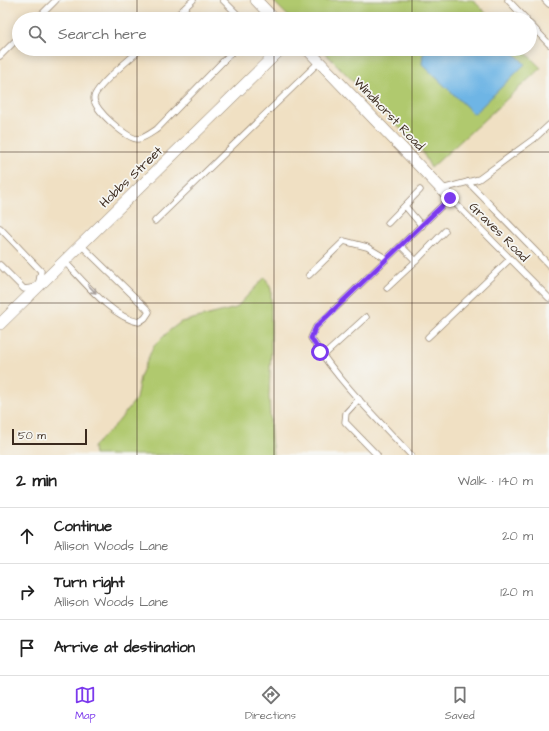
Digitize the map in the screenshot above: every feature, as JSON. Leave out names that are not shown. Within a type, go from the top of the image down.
[{"type":"street","points":[[256,0],[264,12]]},
{"type":"street","name":"Hobbs Street","points":[[0,324],[274,56]]},
{"type":"street","name":"Windhorst Road","points":[[313,56],[450,198]]},
{"type":"lane","points":[[44,12],[56,0]]},
{"type":"lane","points":[[180,12],[193,0]]},
{"type":"lane","points":[[223,0],[235,12]]},
{"type":"lane","points":[[508,0],[519,12]]},
{"type":"lane","points":[[545,0],[549,4]]},
{"type":"lane","points":[[537,31],[549,44]]},
{"type":"lane","points":[[0,56],[12,44]]},
{"type":"lane","points":[[132,56],[98,88],[94,103],[115,126],[125,134],[137,139],[144,137],[157,129],[227,56]]},
{"type":"lane","points":[[155,221],[319,62]]},
{"type":"lane","points":[[441,189],[479,179],[535,138],[549,125]]},
{"type":"lane","points":[[468,182],[549,265]]},
{"type":"lane","points":[[388,223],[420,190]]},
{"type":"lane","points":[[412,455],[347,386],[311,338],[316,327],[450,198]]},
{"type":"lane","name":"Graves Road","points":[[450,198],[549,298]]},
{"type":"lane","points":[[405,206],[422,226]]},
{"type":"lane","points":[[0,228],[41,271],[38,287],[24,289],[0,265]]},
{"type":"lane","points":[[387,288],[445,231]]},
{"type":"lane","points":[[309,275],[344,241],[367,247],[387,259]]},
{"type":"lane","points":[[64,261],[108,306],[122,316],[132,321],[139,322],[145,318],[149,312],[146,308],[81,244]]},
{"type":"lane","points":[[401,246],[416,261]]},
{"type":"lane","points":[[428,337],[510,259]]},
{"type":"lane","points":[[323,356],[366,317]]},
{"type":"lane","points":[[359,399],[346,413],[345,422],[377,455]]},
{"type":"green space","points":[[272,0],[473,0],[485,12],[284,12]]},
{"type":"green space","points":[[328,56],[443,56],[525,64],[517,56],[529,56],[541,68],[431,168],[421,149]]},
{"type":"green space","points":[[265,277],[271,289],[269,396],[273,455],[94,455],[93,447],[118,422],[136,399],[140,377],[153,347],[170,330],[181,322],[236,308]]},
{"type":"water","points":[[423,56],[517,56],[525,64],[474,114],[422,64]]},
{"type":"route","points":[[320,352],[311,338],[316,327],[450,198]]}]
